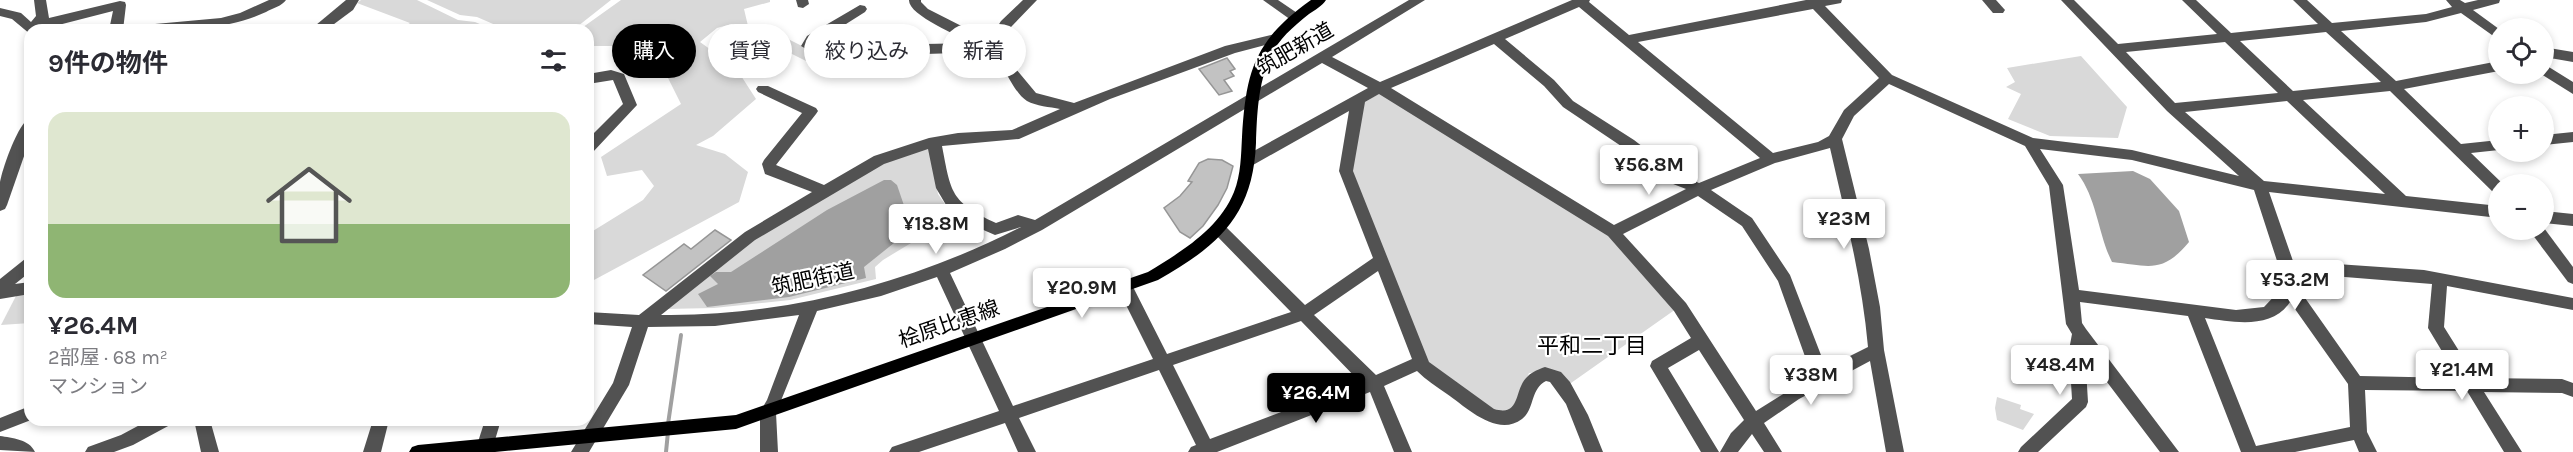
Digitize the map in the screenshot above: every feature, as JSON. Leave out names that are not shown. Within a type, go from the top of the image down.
[{"type":"main road","name":"桧原比恵線","points":[[418,452],[736,422],[1153,276],[1190,255],[1219,230],[1239,197],[1248,161],[1252,97],[1261,66],[1275,38],[1320,0]]},
{"type":"street","points":[[37,24],[44,18],[40,0]]},
{"type":"street","points":[[199,24],[243,17],[280,0]]},
{"type":"street","points":[[325,24],[348,7],[353,0]]},
{"type":"street","points":[[915,0],[914,3],[923,12],[946,24]]},
{"type":"street","points":[[1006,24],[1031,0]]},
{"type":"street","points":[[1269,0],[1296,18]]},
{"type":"street","name":"筑肥新道","points":[[1252,97],[1323,58],[1419,0]]},
{"type":"street","points":[[1248,161],[1379,88],[1582,0],[1770,159]]},
{"type":"street","points":[[1629,39],[1814,2],[1836,0]]},
{"type":"street","points":[[2067,0],[2172,108],[2260,186],[2287,267],[2288,291],[2281,302],[2268,313],[2236,316],[2072,295]]},
{"type":"street","points":[[2188,0],[2402,201]]},
{"type":"street","points":[[2299,0],[2393,86],[2488,178]]},
{"type":"street","points":[[2452,0],[2488,28]]},
{"type":"street","points":[[2115,49],[2426,18],[2494,0]]},
{"type":"street","points":[[1814,2],[1887,78],[2031,142],[2132,155],[2260,186],[2488,211]]},
{"type":"street","points":[[46,24],[120,5],[117,24]]},
{"type":"street","points":[[860,9],[812,39],[808,46],[872,60],[925,49],[942,48]]},
{"type":"street","points":[[0,12],[16,16],[29,24]]},
{"type":"street","points":[[580,452],[621,385],[642,321],[750,236],[824,191],[879,160],[934,142],[958,138],[1014,135],[1101,95],[1253,42],[1275,38]]},
{"type":"street","points":[[1495,38],[1549,82],[1568,104],[1629,144],[1673,178],[1699,189],[1747,222],[1785,279],[1822,380]]},
{"type":"street","points":[[2554,54],[2573,57]]},
{"type":"street","points":[[1323,58],[1379,88],[1613,232],[1680,307],[1773,452]]},
{"type":"street","points":[[2172,108],[2393,86],[2488,68]]},
{"type":"street","points":[[594,78],[610,75],[619,77],[630,105],[594,142]]},
{"type":"street","points":[[2554,76],[2573,89]]},
{"type":"street","points":[[1016,78],[1031,97],[1075,108]]},
{"type":"street","points":[[1887,78],[1845,117],[1838,128],[1835,139],[1861,249],[1872,307],[1876,350],[1895,452]]},
{"type":"street","points":[[763,89],[811,111],[769,164],[770,170],[824,191]]},
{"type":"street","name":"筑肥街道","points":[[594,318],[642,321],[715,320],[811,305],[942,270],[1005,243],[1036,226],[1252,97]]},
{"type":"street","points":[[1358,99],[1346,171],[1424,368],[1497,418],[1506,418],[1519,411],[1529,384],[1537,376],[1549,375],[1558,379],[1567,387],[1594,452]]},
{"type":"street","points":[[0,205],[24,137]]},
{"type":"street","points":[[2554,139],[2573,137]]},
{"type":"street","points":[[1613,232],[1699,189],[1770,159],[1822,146],[1835,139]]},
{"type":"street","points":[[934,142],[945,193],[951,204],[960,212],[995,229],[1018,221],[1036,226]]},
{"type":"street","points":[[2031,142],[2033,151],[2056,185],[2074,324],[2170,452]]},
{"type":"street","points":[[2458,149],[2488,146]]},
{"type":"street","points":[[2554,218],[2573,220]]},
{"type":"street","points":[[1219,230],[1375,383],[1403,452]]},
{"type":"street","points":[[2544,240],[2573,278]]},
{"type":"street","points":[[898,452],[1304,314],[1382,260]]},
{"type":"street","points":[[2287,267],[2440,279],[2573,304]]},
{"type":"street","points":[[0,288],[24,268]]},
{"type":"street","points":[[942,270],[1027,452]]},
{"type":"street","points":[[2440,279],[2436,328],[2513,452]]},
{"type":"street","points":[[1125,286],[1203,451],[1375,383],[1421,362]]},
{"type":"street","points":[[0,293],[24,289]]},
{"type":"street","points":[[2259,452],[2366,446],[2356,383],[2297,299],[2288,291]]},
{"type":"street","name":"筑肥街道","points":[[769,452],[768,412],[774,403],[811,305]]},
{"type":"street","points":[[2194,311],[2250,452]]},
{"type":"street","points":[[2027,452],[2080,402],[2077,350],[2080,333]]},
{"type":"street","points":[[1702,340],[1658,366],[1710,452]]},
{"type":"street","points":[[1729,452],[1732,441],[1754,420],[1876,350]]},
{"type":"street","points":[[2356,383],[2562,386],[2573,390]]},
{"type":"street","points":[[0,425],[24,415]]},
{"type":"street","points":[[94,452],[127,440],[153,426]]},
{"type":"street","points":[[204,426],[210,452]]},
{"type":"street","points":[[372,452],[379,426]]},
{"type":"street","points":[[486,445],[491,426]]},
{"type":"street","points":[[0,443],[18,447],[26,452]]},
{"type":"shaded area","points":[[361,0],[417,0],[458,20],[480,24],[409,24],[357,3]]},
{"type":"shaded area","points":[[427,0],[611,0],[581,24],[493,24],[477,17],[460,15]]},
{"type":"shaded area","points":[[621,0],[770,0],[770,2],[744,9],[748,24],[708,24],[708,35],[700,42],[708,48],[708,78],[742,78],[756,99],[713,136],[696,145],[725,154],[748,172],[739,202],[594,280],[594,230],[643,200],[654,186],[642,170],[607,176],[601,157],[681,104],[668,78],[696,78],[696,24],[612,24],[612,46],[594,46],[594,24],[587,24]]},
{"type":"shaded area","points":[[792,41],[804,47],[804,60],[792,54]]},
{"type":"shaded area","points":[[2081,56],[2127,107],[2118,138],[2050,136],[2008,119],[2021,94],[2006,87],[2015,82],[2007,68]]},
{"type":"shaded area","points":[[1380,93],[1606,232],[1676,309],[1571,383],[1551,371],[1529,373],[1514,408],[1497,412],[1427,362],[1352,170],[1362,104]]},
{"type":"shaded area","points":[[930,146],[938,194],[954,217],[883,260],[875,267],[876,279],[790,300],[714,308],[664,309],[756,235],[844,182],[899,156]]},
{"type":"shaded area","points":[[2133,171],[2150,179],[2179,211],[2189,242],[2171,259],[2155,266],[2112,262],[2089,194],[2078,174]]},
{"type":"shaded area","points":[[884,180],[891,180],[897,185],[909,220],[904,235],[864,267],[866,278],[789,297],[707,307],[698,294],[718,284],[710,276],[716,272],[731,272],[827,210]]},
{"type":"shaded area","points":[[24,292],[24,323],[1,325],[17,294]]},
{"type":"shaded area","points":[[1997,397],[2021,405],[2020,409],[2034,414],[2023,430],[1997,420],[1995,408]]},
{"type":"building","points":[[1227,58],[1235,69],[1230,71],[1234,76],[1224,80],[1232,91],[1219,95],[1199,69]]},
{"type":"building","points":[[1208,159],[1222,160],[1233,166],[1227,188],[1218,205],[1203,226],[1190,238],[1180,232],[1164,208],[1180,196],[1192,182],[1188,181],[1199,163]]},
{"type":"building","points":[[715,230],[731,240],[666,291],[643,275],[684,244],[691,249]]},
{"type":"waterway","points":[[668,424],[681,335]]},
{"type":"waterway","points":[[666,452],[668,432]]},
{"type":"district","name":"平和二丁目","points":[[1592,346]]}]
